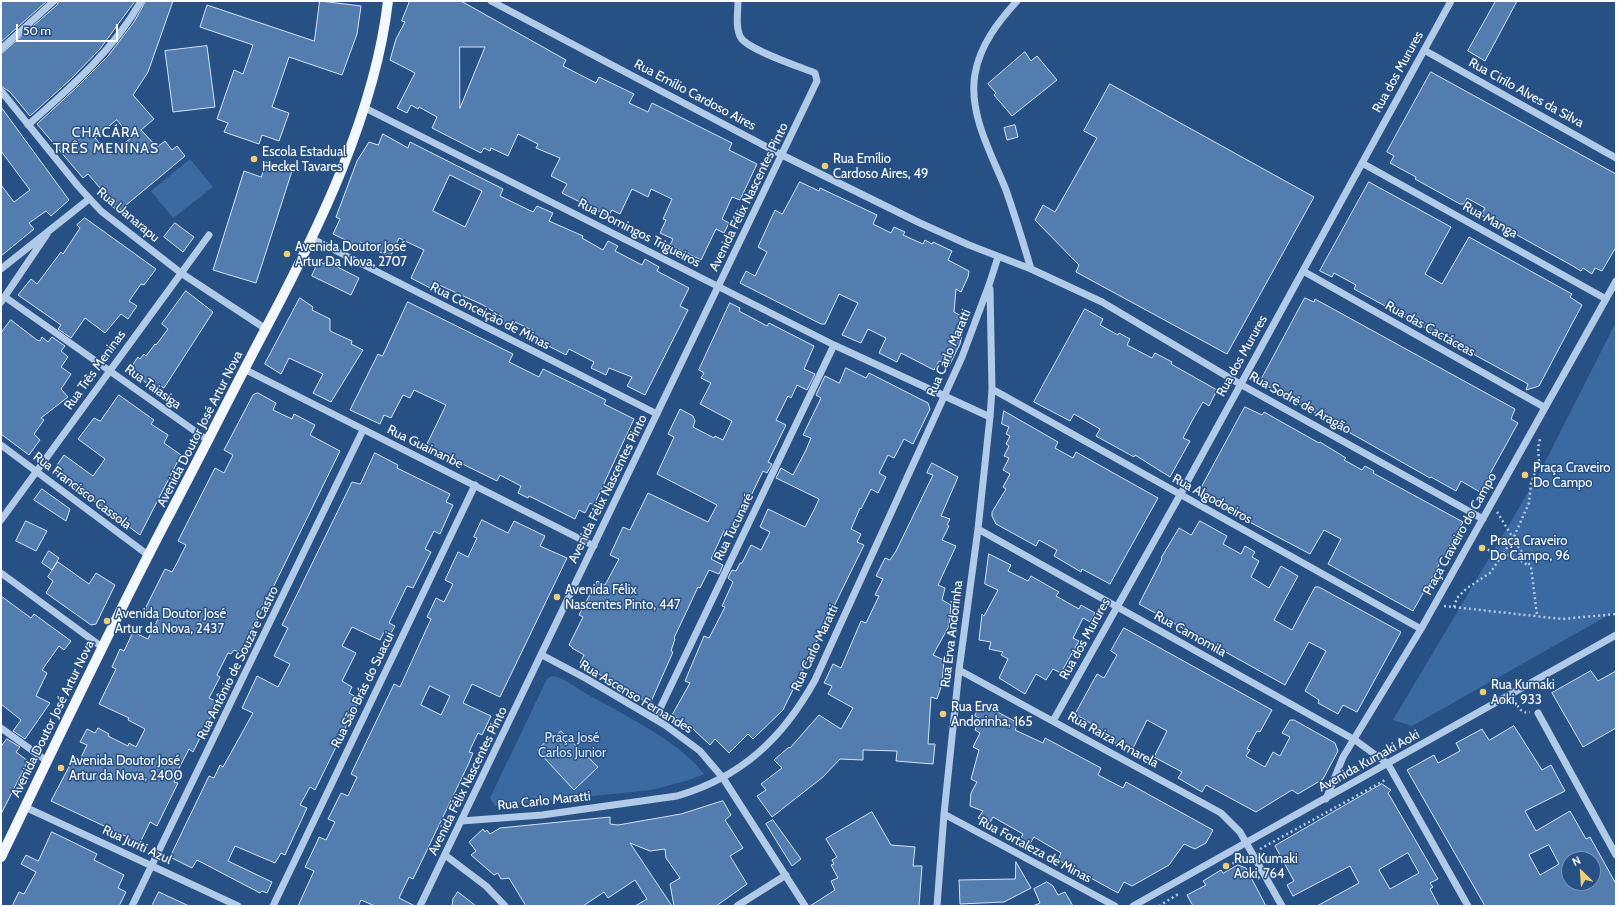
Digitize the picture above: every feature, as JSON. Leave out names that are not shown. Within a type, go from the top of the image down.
[{"type":"main road","name":"Avenida Doutor José Artur Nova","points":[[1,857],[148,555],[246,370],[311,238],[365,108],[379,60],[388,1]]},
{"type":"street","points":[[1,49],[54,1]]},
{"type":"street","points":[[28,126],[80,79],[122,31],[141,1]]},
{"type":"street","name":"Rua Emílio Cardoso Aires","points":[[491,1],[782,155],[920,223],[998,257]]},
{"type":"street","name":"Avenida Félix Nascentes Pinto","points":[[420,906],[719,287],[816,81],[815,73],[770,55],[745,42],[741,38],[738,26],[738,1]]},
{"type":"street","points":[[1017,1],[995,25],[983,49],[975,74],[975,100],[979,119],[1006,191],[1031,269]]},
{"type":"street","name":"Rua dos Murures","points":[[1053,721],[1180,495],[1451,1]]},
{"type":"street","name":"Rua Cirilo Alves da Silva","points":[[1424,50],[1616,158]]},
{"type":"street","name":"Rua Uanarapu","points":[[3,96],[89,199],[181,273],[266,329]]},
{"type":"street","name":"Rua Domingos Trigueiros","points":[[365,108],[834,344],[990,417]]},
{"type":"street","name":"Rua Manga","points":[[1362,163],[1606,299]]},
{"type":"street","points":[[1,269],[89,199]]},
{"type":"street","points":[[3,300],[52,228]]},
{"type":"street","name":"Rua Três Meninas","points":[[1,520],[209,235]]},
{"type":"street","name":"Rua Conceição de Minas","points":[[311,238],[657,414]]},
{"type":"street","name":"Rua Sodré de Aragão","points":[[998,257],[1031,269],[1102,302],[1240,384],[1483,519]]},
{"type":"street","name":"Rua Carlo Maratti","points":[[461,820],[542,815],[677,796],[697,790],[723,778],[755,756],[787,724],[800,707],[815,680],[945,395],[962,357],[998,257]]},
{"type":"street","name":"Rua das Cactáceas","points":[[1303,271],[1544,408]]},
{"type":"street","name":"Praça Craveiro do Campo","points":[[1326,798],[1344,757],[1492,504],[1544,408],[1616,281]]},
{"type":"street","points":[[989,285],[992,389]]},
{"type":"street","name":"Rua Taiasiga","points":[[3,300],[110,370],[209,441]]},
{"type":"street","name":"Rua Tucunaré","points":[[655,719],[834,344]]},
{"type":"street","name":"Rua Guainanbe","points":[[246,370],[594,546]]},
{"type":"street","name":"Rua Erva Andorinha","points":[[937,906],[944,814],[959,670],[978,529],[992,389]]},
{"type":"street","name":"Rua Algodoeiros","points":[[992,389],[1420,629]]},
{"type":"street","name":"Rua Antônio de Souza e Castro","points":[[132,906],[363,430]]},
{"type":"street","name":"Rua Francisco Cassola","points":[[1,445],[148,555]]},
{"type":"street","name":"Rua São Brás do Suacui","points":[[273,906],[474,485]]},
{"type":"street","name":"Rua Camomila","points":[[978,529],[1355,740],[1388,764]]},
{"type":"street","points":[[1,573],[102,647]]},
{"type":"street","name":"Avenida Kumaki Aoki","points":[[1132,906],[1616,635]]},
{"type":"street","name":"Rua Ascenso Fernandes","points":[[542,655],[655,719],[700,751],[723,778],[805,906]]},
{"type":"street","name":"Rua Raiza Amarela","points":[[959,670],[1211,807],[1233,824],[1246,843],[1282,906]]},
{"type":"street","points":[[1538,713],[1616,855]]},
{"type":"street","points":[[1,728],[47,761]]},
{"type":"street","points":[[1388,764],[1468,906]]},
{"type":"street","name":"Rua Juriti Azul","points":[[25,807],[238,906]]},
{"type":"street","name":"Rua Fortaleza de Minas","points":[[944,814],[1115,906]]},
{"type":"street","points":[[445,855],[486,886],[504,906]]},
{"type":"street","points":[[737,906],[786,875]]},
{"type":"path","points":[[1454,607],[1457,598],[1467,588],[1490,573],[1513,539],[1528,503],[1531,483],[1539,462],[1538,448],[1541,434]]},
{"type":"path","points":[[1492,504],[1531,567],[1537,615]]},
{"type":"path","points":[[1468,544],[1517,558],[1531,567]]},
{"type":"path","points":[[1434,605],[1537,615],[1562,619],[1616,614]]},
{"type":"path","points":[[1511,694],[1520,711],[1526,713],[1535,711],[1538,713]]},
{"type":"path","points":[[1274,842],[1387,778]]},
{"type":"green space","points":[[190,159],[213,187],[173,218],[151,191]]},
{"type":"green space","name":"Praça Craveiro do Campo","points":[[1616,322],[1616,611],[1412,726],[1393,720],[1539,474]]},
{"type":"green space","name":"Praça José Carlos Junior","points":[[552,676],[565,680],[665,739],[680,750],[704,774],[689,780],[652,790],[495,806],[490,798],[547,679]]},
{"type":"building","points":[[1,1],[47,1],[1,42]]},
{"type":"building","points":[[59,1],[135,1],[100,49],[71,79],[30,116],[10,92],[1,86],[1,54],[57,5]]},
{"type":"building","points":[[146,1],[173,1],[148,72],[133,95],[154,119],[141,130],[157,147],[165,141],[172,150],[177,146],[185,156],[119,211],[108,204],[111,201],[88,174],[83,178],[37,124],[108,56],[134,22]],"holes":[[[117,120],[131,138],[110,155],[95,138]]]},
{"type":"building","points":[[320,1],[361,6],[357,34],[342,75],[289,57],[272,107],[289,113],[279,141],[262,135],[259,144],[224,132],[228,123],[217,119],[234,70],[243,74],[253,45],[200,27],[207,5],[314,41]]},
{"type":"building","points":[[410,1],[461,1],[566,60],[563,66],[596,83],[599,77],[634,94],[629,103],[648,112],[652,103],[732,143],[729,150],[757,164],[740,200],[732,197],[722,219],[729,223],[724,233],[716,229],[701,260],[670,245],[673,239],[660,233],[666,220],[663,219],[672,199],[651,189],[648,197],[632,189],[620,214],[612,210],[608,216],[562,193],[567,184],[551,176],[560,158],[536,148],[538,144],[518,134],[508,156],[491,148],[490,151],[484,148],[481,153],[432,128],[437,117],[419,107],[418,109],[411,105],[407,113],[397,108],[415,73],[390,60],[396,39],[405,22],[402,21]],"holes":[[[460,47],[485,47],[460,108]]]},
{"type":"building","points":[[1496,1],[1517,1],[1485,61],[1468,51]]},
{"type":"building","points":[[207,46],[215,107],[173,112],[165,51]]},
{"type":"building","points":[[1025,52],[1031,61],[1037,56],[1057,80],[1012,116],[994,95],[996,93],[988,84]]},
{"type":"building","points":[[1431,72],[1616,174],[1616,247],[1602,271],[1595,268],[1592,274],[1583,268],[1581,271],[1481,215],[1485,208],[1467,198],[1464,204],[1460,204],[1390,163],[1394,156],[1387,152]]},
{"type":"building","points":[[1110,84],[1314,197],[1227,354],[1076,272],[1079,265],[1035,220],[1043,205],[1055,212],[1097,138],[1084,131]]},
{"type":"building","points":[[1,107],[69,200],[51,216],[46,211],[29,223],[34,229],[1,256],[1,185],[14,202],[30,190],[1,151]]},
{"type":"building","points":[[1015,125],[1018,137],[1007,140],[1004,128]]},
{"type":"building","points":[[383,134],[408,148],[410,142],[503,189],[500,196],[533,212],[537,206],[553,213],[549,221],[583,236],[582,238],[603,250],[608,241],[618,246],[615,251],[642,265],[645,259],[659,267],[657,271],[689,288],[680,306],[688,310],[645,395],[627,386],[632,377],[609,368],[606,375],[591,368],[594,362],[569,349],[566,355],[531,337],[534,331],[515,322],[513,328],[500,322],[502,317],[483,305],[437,284],[434,290],[411,278],[424,250],[399,238],[390,257],[360,242],[358,246],[333,234],[340,219],[336,217],[357,161],[369,142],[378,145]],"holes":[[[450,175],[482,191],[465,227],[433,211]]]},
{"type":"building","points":[[266,162],[292,171],[256,283],[213,270],[244,171],[261,177]]},
{"type":"building","points":[[800,182],[819,191],[820,188],[877,215],[873,224],[891,233],[894,227],[905,232],[903,235],[923,244],[925,240],[952,251],[948,260],[969,271],[968,277],[961,292],[956,289],[954,312],[965,318],[960,344],[949,366],[939,361],[934,370],[901,353],[897,362],[879,353],[886,338],[868,329],[861,343],[842,335],[858,303],[839,294],[825,324],[821,324],[740,283],[746,271],[755,276],[767,252],[758,247],[775,210],[782,214]]},
{"type":"building","points":[[1369,182],[1451,227],[1425,274],[1442,284],[1469,237],[1572,294],[1570,297],[1582,305],[1539,386],[1526,390],[1528,384],[1354,289],[1356,285],[1334,273],[1332,277],[1320,271]]},
{"type":"building","points":[[85,218],[156,269],[144,285],[141,284],[129,301],[137,306],[128,319],[121,314],[105,333],[85,318],[71,338],[58,329],[61,325],[18,295],[31,279],[37,284],[61,252],[63,254],[80,228],[77,225]]},
{"type":"building","points":[[175,223],[194,237],[183,252],[164,237]]},
{"type":"building","points":[[319,261],[324,264],[326,261],[359,278],[351,295],[312,276]]},
{"type":"building","points":[[186,291],[213,312],[164,388],[159,385],[156,390],[129,370],[138,357],[140,359],[144,354],[146,356],[168,329],[162,324]]},
{"type":"building","points":[[300,298],[313,307],[312,310],[330,319],[330,331],[352,341],[351,344],[363,350],[331,402],[313,393],[323,374],[289,358],[281,374],[265,364]]},
{"type":"building","points":[[1305,298],[1314,302],[1315,299],[1515,409],[1511,419],[1518,423],[1480,492],[1461,481],[1456,491],[1431,477],[1430,478],[1260,382]]},
{"type":"building","points":[[408,302],[513,354],[509,362],[539,377],[543,369],[606,400],[604,404],[634,419],[594,505],[590,503],[585,513],[579,510],[575,519],[529,496],[528,498],[518,493],[521,486],[500,475],[497,481],[426,446],[446,405],[414,390],[410,398],[403,395],[391,418],[384,415],[380,424],[350,410],[378,354],[382,356]]},
{"type":"building","points":[[730,303],[740,308],[739,311],[767,326],[769,323],[814,346],[804,369],[815,374],[807,390],[797,385],[791,398],[788,396],[776,420],[786,425],[768,462],[772,464],[767,473],[763,471],[732,535],[724,531],[711,559],[723,565],[719,574],[709,570],[700,588],[698,587],[674,638],[671,651],[673,652],[650,704],[580,663],[584,655],[569,645],[583,617],[579,615],[597,581],[605,585],[619,559],[610,555],[623,527],[630,530],[648,493],[708,522],[717,505],[657,474],[674,437],[668,434],[680,409],[693,416],[695,421],[693,427],[714,438],[715,436],[723,440],[732,421],[700,404],[711,383],[701,378],[704,373],[699,370]]},
{"type":"building","points":[[1085,309],[1103,319],[1100,325],[1118,335],[1119,333],[1130,339],[1127,345],[1152,358],[1155,353],[1172,362],[1171,364],[1217,390],[1209,406],[1203,402],[1192,421],[1183,438],[1190,441],[1170,477],[1135,455],[1134,457],[1096,436],[1100,429],[1074,414],[1070,421],[1034,402]]},
{"type":"building","points":[[11,320],[37,340],[40,341],[42,337],[48,342],[52,337],[65,346],[61,351],[68,357],[61,367],[71,374],[61,389],[68,397],[41,418],[44,420],[34,434],[40,440],[29,455],[1,434],[1,333]]},
{"type":"building","points":[[846,368],[866,378],[869,373],[928,403],[930,409],[913,444],[904,439],[894,458],[888,455],[879,473],[886,477],[878,493],[871,489],[861,509],[860,508],[851,529],[861,534],[857,542],[864,545],[783,710],[753,739],[748,734],[729,753],[715,739],[710,745],[693,729],[672,715],[690,683],[685,681],[704,636],[709,638],[725,607],[722,606],[733,582],[728,578],[732,570],[736,571],[751,545],[761,550],[770,532],[760,527],[768,509],[805,527],[815,508],[819,499],[776,478],[781,468],[793,475],[806,450],[811,438],[803,435],[821,398],[816,395],[825,376],[839,383]]},
{"type":"building","points":[[258,393],[276,403],[273,410],[292,419],[294,414],[315,425],[310,435],[340,451],[241,653],[234,650],[231,654],[228,653],[217,675],[220,677],[209,698],[218,702],[193,752],[189,749],[176,774],[178,775],[174,782],[178,783],[157,826],[150,822],[140,843],[51,801],[72,761],[78,764],[87,745],[80,742],[87,729],[95,733],[98,728],[109,734],[108,736],[128,746],[129,743],[136,747],[145,729],[128,720],[129,718],[99,704],[116,669],[112,667],[120,649],[124,651],[133,632],[148,639],[158,619],[153,617],[154,614],[145,609],[165,569],[172,572],[177,563],[186,545],[178,541],[215,468],[224,473],[233,455],[224,450],[253,395]]},
{"type":"building","points":[[119,395],[154,420],[151,424],[168,435],[164,443],[181,455],[140,535],[53,471],[64,455],[93,476],[105,459],[78,439],[94,418],[100,421]]},
{"type":"building","points":[[1245,407],[1262,415],[1264,412],[1319,443],[1320,442],[1346,458],[1344,460],[1362,470],[1365,466],[1374,471],[1373,473],[1463,522],[1413,611],[1328,564],[1341,539],[1324,530],[1310,554],[1201,495],[1201,488]]},
{"type":"building","points":[[1004,411],[1058,442],[1055,448],[1073,458],[1076,452],[1158,498],[1110,584],[1082,569],[1081,572],[1054,556],[1057,550],[1039,540],[1036,546],[996,524],[992,516],[992,512],[1006,489],[1003,487],[1010,474],[1003,470],[1009,458],[1004,456],[1009,446],[1006,444],[1010,436],[1006,434],[1009,427],[1002,424]]},
{"type":"building","points":[[375,453],[398,465],[397,468],[450,494],[446,502],[453,505],[440,534],[434,531],[425,549],[431,552],[413,588],[407,586],[389,623],[395,626],[390,635],[384,632],[380,640],[352,627],[342,646],[356,653],[342,681],[352,687],[349,693],[358,698],[355,703],[357,704],[315,790],[310,787],[300,805],[307,808],[285,855],[281,853],[275,863],[235,846],[228,861],[272,882],[267,893],[262,891],[260,893],[197,860],[192,868],[170,857],[209,776],[214,778],[220,765],[223,767],[253,713],[242,708],[257,676],[278,687],[290,664],[274,656],[288,628],[282,625],[352,482],[360,484]]},
{"type":"building","points":[[932,463],[958,477],[941,516],[950,519],[947,525],[949,526],[942,540],[956,546],[938,585],[945,588],[942,600],[951,605],[949,626],[933,655],[944,660],[942,684],[937,699],[931,697],[928,744],[935,744],[933,764],[896,761],[897,751],[863,750],[863,760],[840,759],[823,777],[772,817],[757,796],[766,790],[761,784],[782,768],[774,760],[789,747],[790,748],[819,715],[841,729],[853,708],[828,694],[832,686],[824,683],[833,664],[841,668],[861,621],[866,623],[879,596],[875,595],[883,579],[876,576],[885,558],[890,560],[896,551],[933,475],[927,473]]},
{"type":"building","points":[[42,489],[70,509],[66,521],[34,500]]},
{"type":"building","points":[[482,520],[508,533],[514,521],[545,536],[540,546],[567,558],[500,697],[472,684],[463,703],[491,716],[482,735],[478,733],[469,752],[473,753],[468,765],[413,879],[409,877],[399,898],[415,906],[375,906],[361,900],[358,906],[298,906],[314,871],[305,867],[319,837],[326,840],[335,822],[328,819],[341,793],[348,796],[357,777],[351,774],[394,684],[400,687],[431,619],[427,617],[436,598],[444,602],[453,584],[445,580],[458,552],[468,557],[477,538],[474,537]],"holes":[[[430,686],[450,696],[441,715],[421,705]]]},
{"type":"building","points":[[26,521],[47,531],[36,551],[16,541]]},
{"type":"building","points":[[1200,521],[1227,536],[1223,544],[1241,554],[1245,546],[1255,552],[1252,557],[1259,561],[1251,577],[1269,588],[1281,566],[1298,576],[1274,620],[1292,630],[1315,587],[1319,587],[1401,632],[1357,712],[1343,705],[1338,714],[1318,703],[1319,700],[1305,691],[1326,651],[1309,642],[1285,685],[1139,604],[1162,559],[1161,558],[1179,528],[1191,535]]},
{"type":"building","points":[[49,551],[59,558],[52,570],[42,563]]},
{"type":"building","points":[[989,554],[1011,565],[1008,571],[1028,581],[1031,576],[1059,592],[1056,596],[1079,609],[1081,605],[1095,613],[1090,622],[1083,618],[1073,638],[1079,641],[1061,673],[1053,669],[1046,680],[1036,674],[1025,694],[999,678],[1008,659],[1001,655],[1003,652],[989,649],[991,642],[979,640],[982,614],[984,616],[998,590],[985,584]]},
{"type":"building","points":[[58,562],[89,584],[96,573],[115,585],[96,624],[91,625],[46,593],[53,581],[48,577]]},
{"type":"building","points":[[1,596],[31,618],[34,614],[71,641],[64,650],[59,646],[42,670],[47,673],[36,696],[50,703],[25,739],[13,731],[21,720],[1,704]]},
{"type":"building","points":[[1124,628],[1272,710],[1260,732],[1257,731],[1247,749],[1250,750],[1246,756],[1265,767],[1273,752],[1280,756],[1290,737],[1282,733],[1290,720],[1294,720],[1335,743],[1338,751],[1323,779],[1298,794],[1292,790],[1256,812],[1206,785],[1202,792],[1178,778],[1182,772],[1154,757],[1167,731],[1147,720],[1131,752],[1110,740],[1112,736],[1075,714],[1097,674],[1104,678],[1117,655],[1111,651]]},
{"type":"building","points":[[1591,671],[1598,681],[1616,671],[1616,728],[1583,747],[1552,693]]},
{"type":"building","points":[[981,703],[1018,723],[1015,730],[1043,743],[1045,738],[1101,768],[1098,775],[1123,788],[1126,782],[1213,830],[1206,843],[1195,849],[1184,844],[1169,865],[1132,886],[1124,882],[1118,893],[1058,860],[1061,853],[1034,837],[1029,845],[1020,840],[1023,834],[993,817],[989,824],[978,818],[983,811],[970,806],[971,793],[977,782],[971,779],[979,750],[973,747],[980,733],[975,730],[979,718],[975,716]]},
{"type":"building","points":[[1514,726],[1542,770],[1551,765],[1565,791],[1525,811],[1536,831],[1570,811],[1586,839],[1590,837],[1598,851],[1561,851],[1561,891],[1601,891],[1601,857],[1616,884],[1616,906],[1485,906],[1407,770],[1434,755],[1438,763],[1460,751],[1456,743],[1482,729],[1489,740]],"holes":[[[1549,845],[1559,864],[1540,875],[1529,855]]]},
{"type":"building","points":[[561,731],[598,767],[574,790],[537,750],[550,738],[552,740]]},
{"type":"building","points":[[7,739],[20,747],[16,752],[28,761],[1,814],[1,747]]},
{"type":"building","points":[[1382,784],[1391,790],[1388,793],[1438,879],[1430,883],[1433,887],[1430,889],[1439,906],[1317,906],[1359,883],[1350,866],[1293,896],[1287,885],[1294,881],[1275,846]],"holes":[[[1408,853],[1419,873],[1390,889],[1379,870]]]},
{"type":"building","points":[[723,801],[731,815],[725,820],[743,848],[730,856],[747,884],[716,906],[674,906],[670,884],[680,878],[666,858],[665,849],[650,851],[630,843],[672,906],[635,906],[647,899],[635,880],[608,898],[604,892],[583,906],[526,906],[509,878],[501,879],[498,873],[494,875],[471,855],[476,851],[469,842],[483,829],[485,832],[487,830],[490,834],[500,828],[610,817],[610,824],[618,825],[681,814]]},
{"type":"building","points":[[872,812],[891,845],[915,847],[913,866],[922,866],[919,906],[810,906],[835,890],[831,881],[838,878],[831,865],[834,864],[832,860],[837,857],[826,839]]},
{"type":"building","points":[[773,820],[801,859],[792,866],[766,824]]},
{"type":"building","points":[[52,832],[97,854],[94,860],[124,875],[118,888],[126,892],[119,906],[12,906],[19,892],[24,894],[36,872],[21,864],[26,855],[38,861]]},
{"type":"building","points":[[1016,862],[1031,888],[1004,902],[960,904],[959,880],[1015,879]]},
{"type":"building","points":[[1238,865],[1246,868],[1266,906],[1193,906],[1187,895],[1206,885],[1203,881],[1221,870],[1223,873]]},
{"type":"building","points":[[1047,882],[1053,886],[1058,895],[1065,892],[1073,906],[1033,906],[1040,903],[1034,889]]},
{"type":"building","points":[[159,892],[189,906],[152,906]]},
{"type":"building","points":[[458,892],[476,906],[452,906],[453,899]]},
{"type":"place","name":"Escola Estadual Heckel Tavares","points":[[254,159]]},
{"type":"place","name":"Rua Emílio Cardoso Aires, 49","points":[[825,166]]},
{"type":"place","name":"Avenida Doutor José Artur Da Nova, 2707","points":[[287,254]]},
{"type":"place","name":"Praça Craveiro Do Campo","points":[[1525,475]]},
{"type":"place","name":"Praça Craveiro Do Campo, 96","points":[[1482,548]]},
{"type":"place","name":"Avenida Félix Nascentes Pinto, 447","points":[[557,597]]},
{"type":"place","name":"Avenida Doutor José Artur da Nova, 2437","points":[[107,621]]},
{"type":"place","name":"Rua Kumaki Aoki, 933","points":[[1483,692]]},
{"type":"place","name":"Rua Erva Andorinha, 165","points":[[943,714]]},
{"type":"place","name":"Avenida Doutor José Artur da Nova, 2400","points":[[61,768]]},
{"type":"place","name":"Rua Kumaki Aoki, 764","points":[[1226,866]]},
{"type":"district","name":"CHACÁRA TRÊS MENINAS","points":[[106,142]]}]
